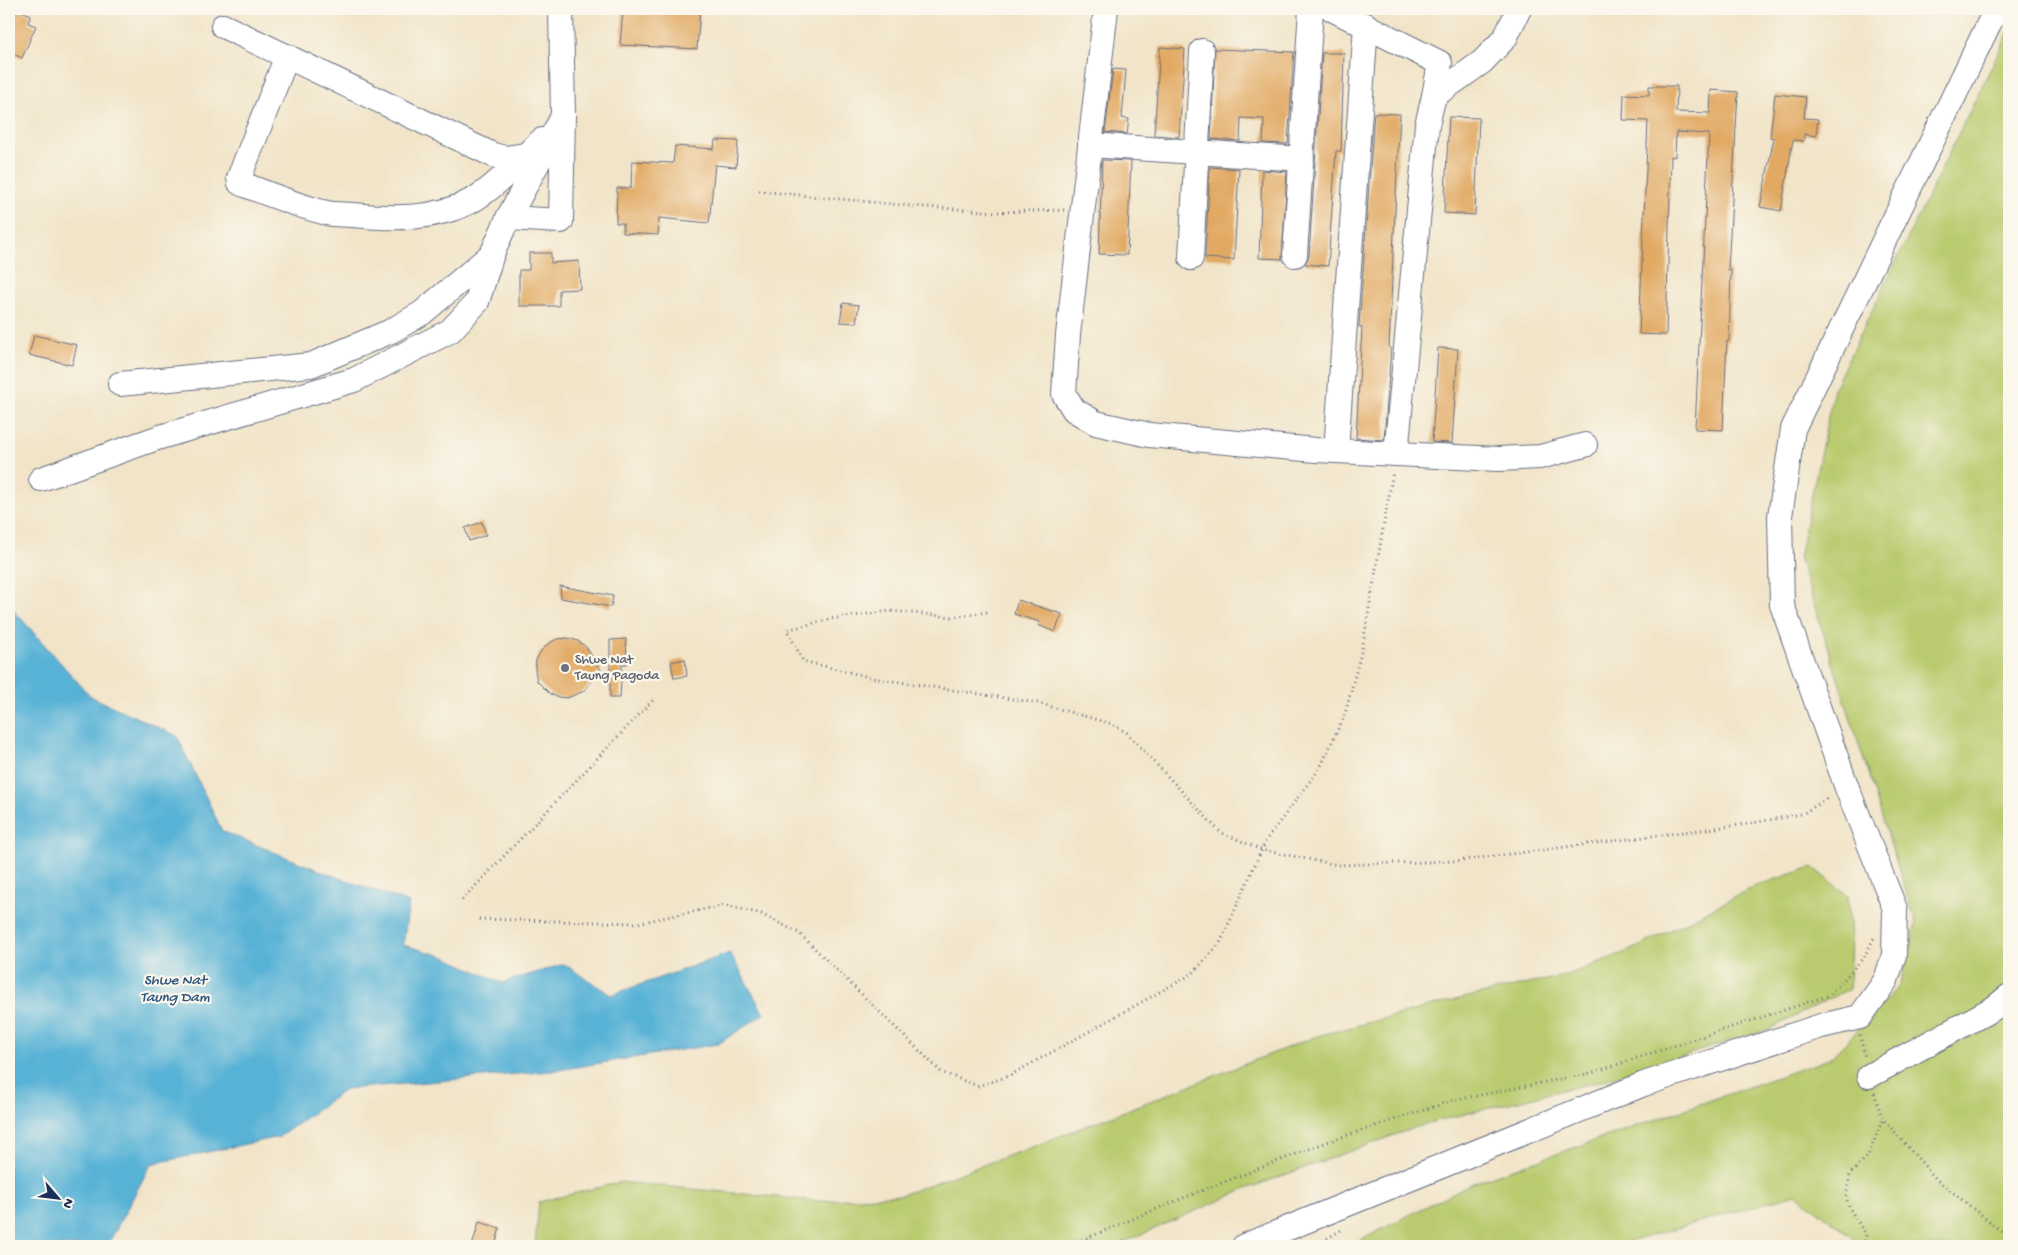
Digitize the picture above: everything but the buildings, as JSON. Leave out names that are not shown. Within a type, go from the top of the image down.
[{"type":"street","points":[[508,218],[561,221],[561,9]]},
{"type":"street","points":[[1106,9],[1068,335],[1064,394],[1074,410],[1096,423],[1149,435],[1336,451],[1458,458],[1540,457],[1585,445]]},
{"type":"street","points":[[1295,255],[1312,9]]},
{"type":"street","points":[[1332,9],[1440,62],[1428,125],[1396,454]]},
{"type":"street","points":[[1434,96],[1482,62],[1505,38],[1519,9]]},
{"type":"street","points":[[1244,1246],[1644,1084],[1821,1026],[1860,1017],[1886,980],[1894,955],[1895,909],[1782,605],[1780,516],[1793,429],[1996,9]]},
{"type":"street","points":[[1336,451],[1366,25]]},
{"type":"street","points":[[224,26],[493,155],[505,158],[526,155]]},
{"type":"street","points":[[1191,258],[1202,51]]},
{"type":"street","points":[[287,56],[239,178],[240,184],[328,213],[371,217],[412,217],[437,214],[473,200],[526,155],[560,121]]},
{"type":"street","points":[[41,479],[157,438],[354,380],[450,331],[477,302],[492,254],[508,218],[560,121]]},
{"type":"street","points":[[1090,145],[1302,159]]},
{"type":"street","points":[[120,384],[312,365],[391,331],[422,313],[492,254]]},
{"type":"street","points":[[1869,1076],[1994,1008],[2009,996]]},
{"type":"path","points":[[759,191],[911,206],[998,212],[1083,210]]},
{"type":"path","points":[[480,919],[638,923],[725,905],[761,914],[799,933],[942,1072],[978,1086],[1009,1076],[1192,974],[1220,943],[1266,840],[1320,768],[1345,714],[1362,649],[1396,454]]},
{"type":"path","points":[[987,612],[954,617],[890,612],[830,619],[787,630],[803,661],[873,678],[1038,703],[1112,724],[1127,734],[1220,832],[1262,850],[1338,865],[1455,861],[1748,824],[1802,814],[1825,800],[1845,778]]},
{"type":"path","points":[[462,900],[654,700]]},
{"type":"path","points":[[1068,1246],[1183,1198],[1327,1142],[1442,1104],[1591,1073],[1830,995],[1864,957],[1876,934],[1895,930]]},
{"type":"path","points":[[1860,1017],[1860,1037],[1869,1076],[1883,1119],[1937,1180],[2009,1238]]},
{"type":"path","points":[[1864,1246],[1866,1235],[1850,1209],[1846,1197],[1850,1174],[1868,1156],[1883,1119]]},
{"type":"green space","points":[[2009,31],[2009,1246],[1864,1246],[1796,1194],[1615,1246],[1349,1246],[1470,1184],[1829,1059],[1872,1016],[1900,984],[1916,923],[1799,557],[1834,388]]},
{"type":"green space","points":[[1813,867],[1848,896],[1851,937],[1849,989],[1770,1029],[1612,1078],[1428,1123],[1246,1189],[1115,1246],[535,1246],[539,1202],[621,1182],[817,1201],[901,1195],[1032,1147],[1317,1036],[1463,998],[1564,976],[1636,948],[1758,885]]},
{"type":"water","name":"Shwe Nat Taung Dam","points":[[9,605],[90,696],[177,736],[222,831],[323,872],[409,903],[403,945],[443,956],[502,983],[564,964],[611,995],[730,953],[764,1014],[718,1044],[552,1071],[346,1089],[279,1137],[151,1164],[107,1246],[9,1246]]},
{"type":"place","name":"Shwe Nat Taung Pagoda","points":[[565,668]]}]
